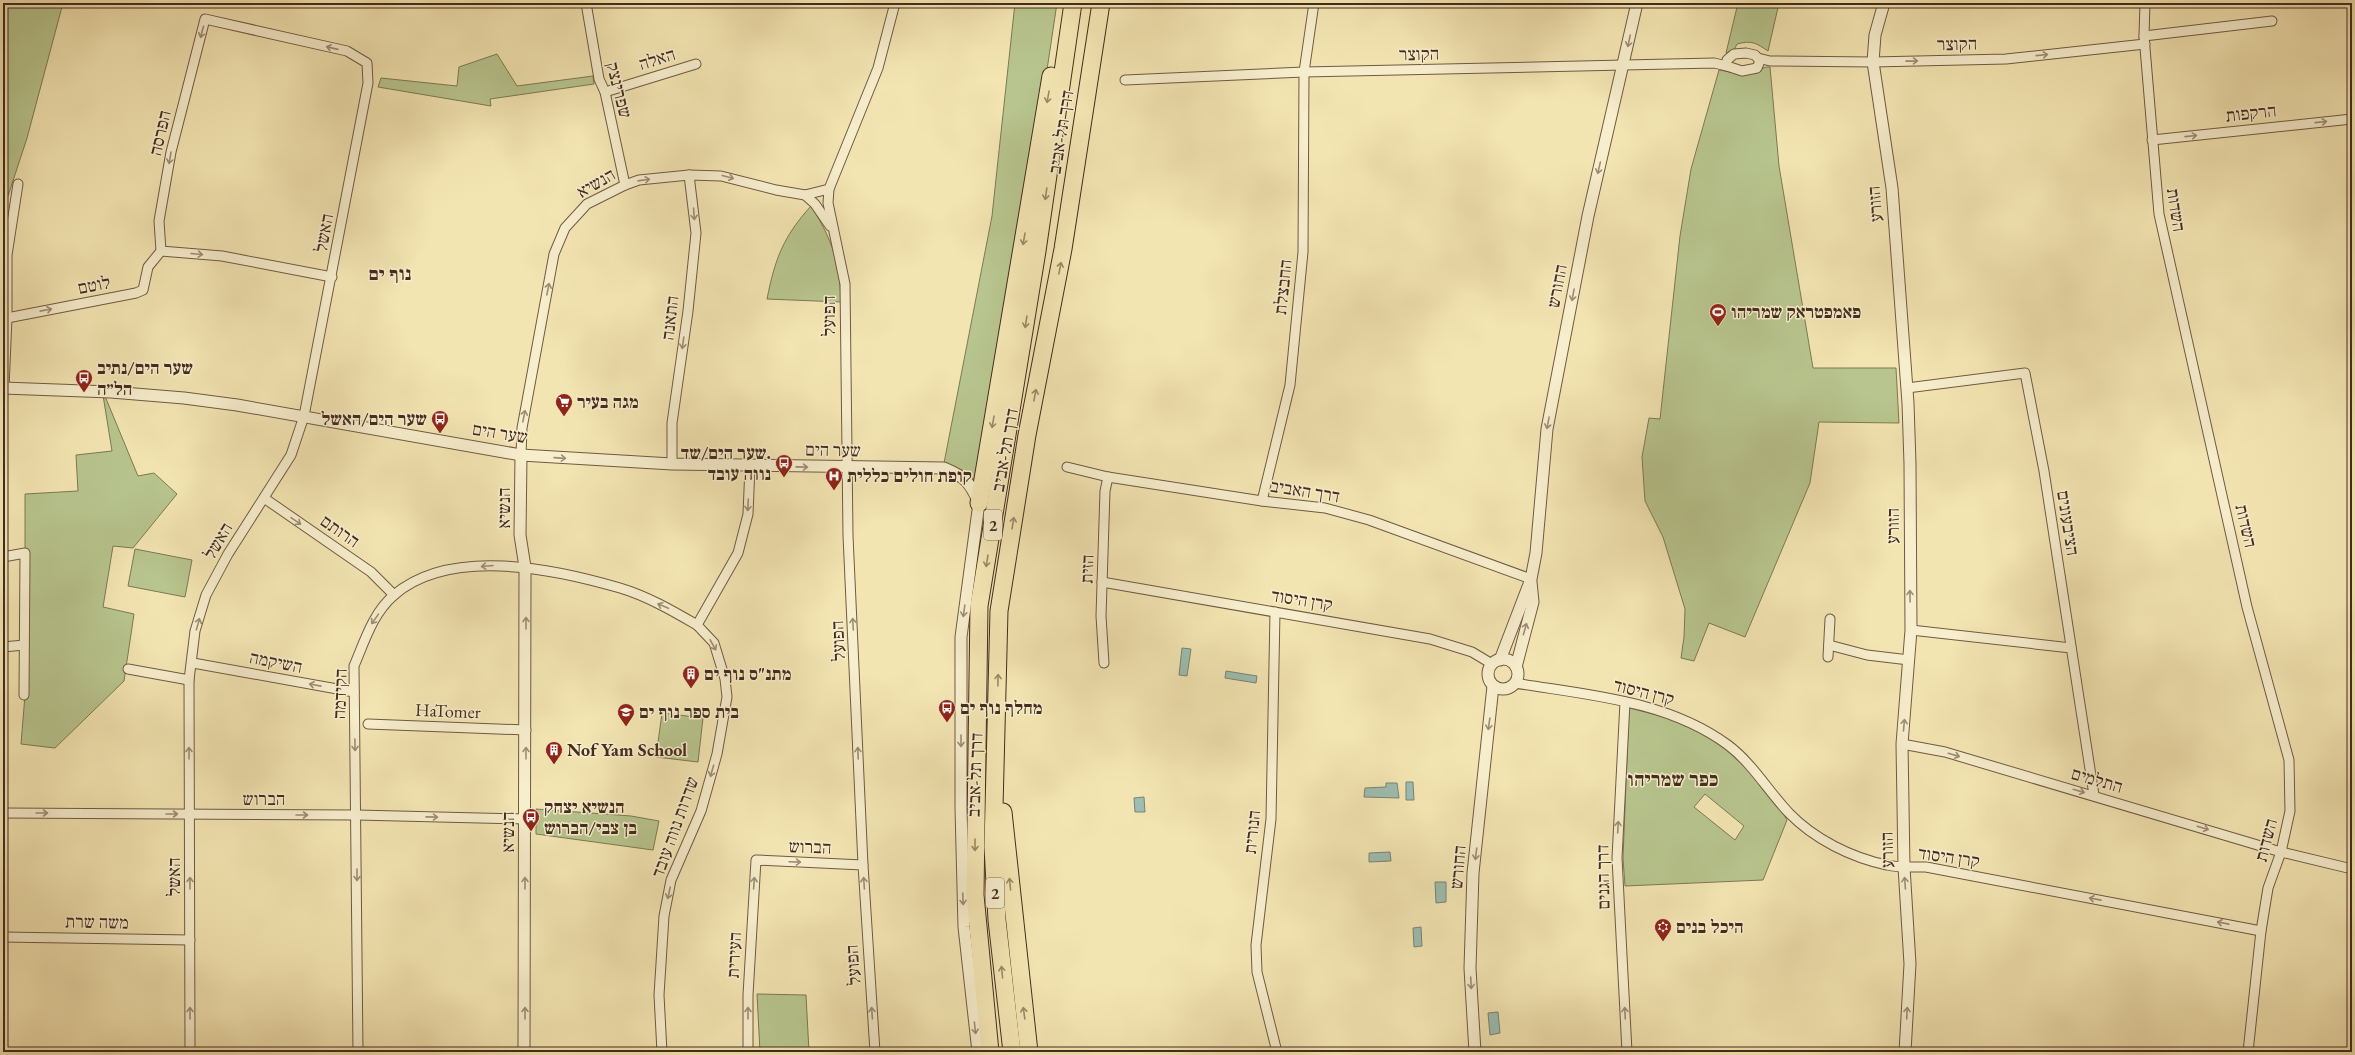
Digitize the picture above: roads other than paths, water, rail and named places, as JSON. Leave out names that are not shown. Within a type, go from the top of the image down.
[{"type":"highway","points":[[979,503],[1064,3]]},
{"type":"highway","name":"דרך תל-אביב","points":[[990,1052],[975,895],[979,606],[1037,251],[1073,3]]},
{"type":"highway","name":"דרך תל-אביב","points":[[1012,1052],[997,920],[993,847],[999,611],[1027,435],[1063,249],[1101,3]]},
{"type":"highway","points":[[997,733],[1009,872],[1029,1052]]},
{"type":"street","name":"שפרינצק","points":[[586,3],[599,79],[605,92],[625,185]]},
{"type":"street","name":"הפועל","points":[[875,1052],[862,865],[849,552],[846,467],[845,284],[840,255],[832,229],[828,203],[829,189],[878,68],[895,3]]},
{"type":"street","name":"החבצלת","points":[[1262,501],[1290,385],[1303,252],[1304,72],[1314,3]]},
{"type":"street","name":"החורש","points":[[1496,662],[1530,579],[1536,553],[1547,428],[1588,216],[1624,65],[1637,3]]},
{"type":"street","name":"הזורע","points":[[1884,3],[1875,34],[1873,62],[1892,188],[1907,388],[1910,464],[1910,630],[1902,744],[1904,867],[1910,964],[1905,1052]]},
{"type":"street","name":"השדות","points":[[2145,3],[2144,40],[2159,214],[2247,606],[2289,760],[2290,810],[2281,852],[2268,888],[2261,931],[2248,1052]]},
{"type":"street","name":"הפרסה","points":[[161,251],[159,221],[171,152],[205,19],[346,51],[367,63]]},
{"type":"street","name":"הקוצר","points":[[1126,80],[1304,72],[1714,63],[1727,63],[1736,70],[1748,71],[1759,61],[1770,60],[1873,62],[2006,59],[2272,21]]},
{"type":"street","name":"הקוצר","points":[[1727,63],[1734,54],[1740,53],[1751,54],[1759,61]]},
{"type":"street","name":"האשל","points":[[190,1052],[189,680],[196,631],[206,595],[228,554],[291,455],[304,416],[332,277],[368,83],[367,63]]},
{"type":"street","name":"האלה","points":[[605,92],[696,64]]},
{"type":"street","name":"הרקפות","points":[[2152,140],[2352,119]]},
{"type":"street","name":"הנשיא","points":[[524,1052],[526,567],[520,535],[522,428],[554,254],[565,228],[587,204],[625,185],[639,180],[689,175],[721,176],[776,190],[805,195]]},
{"type":"street","name":"התאנה","points":[[672,464],[672,423],[688,311],[696,233],[689,175]]},
{"type":"street","points":[[4,388],[7,318],[5,255],[18,184]]},
{"type":"street","points":[[805,195],[829,189]]},
{"type":"street","name":"הפועל","points":[[805,195],[815,204],[832,229]]},
{"type":"street","points":[[161,251],[222,256],[332,277]]},
{"type":"street","name":"לוטם","points":[[7,318],[136,293],[143,290],[148,267],[161,251]]},
{"type":"street","name":"הציבעונים","points":[[1907,388],[2025,373],[2044,471],[2094,795]]},
{"type":"street","name":"שער הים","points":[[4,388],[111,392],[184,398],[304,416],[522,455],[672,464],[944,468],[961,475],[972,486],[979,503]]},
{"type":"street","points":[[697,625],[738,553],[748,514],[750,466]]},
{"type":"street","name":"דרך האביב","points":[[1067,467],[1108,477],[1262,501],[1325,508],[1369,520],[1530,579]]},
{"type":"street","name":"הזית","points":[[1104,663],[1101,616],[1105,491],[1108,477]]},
{"type":"street","name":"הרותם","points":[[264,498],[371,572],[394,595]]},
{"type":"street","points":[[978,1052],[964,927],[961,808],[961,637],[979,503]]},
{"type":"street","points":[[3,557],[25,553],[24,695]]},
{"type":"street","name":"הקידמה","points":[[358,1052],[357,815],[354,666],[372,622],[394,595],[423,577],[464,568],[496,565],[526,567],[621,588],[672,610],[697,625]]},
{"type":"street","name":"החורש","points":[[1516,667],[1533,602],[1530,579]]},
{"type":"street","name":"קרן היסוד","points":[[1102,582],[1376,628],[1430,639],[1472,652],[1496,662]]},
{"type":"street","name":"הנורית","points":[[1275,612],[1271,819],[1256,945],[1257,972],[1276,1052]]},
{"type":"street","points":[[1828,657],[1830,619]]},
{"type":"street","name":"שדרות נווה עובד","points":[[662,1052],[659,995],[664,916],[672,880],[701,811],[717,754],[727,697],[725,679],[714,644],[697,625]]},
{"type":"street","points":[[1910,630],[2071,648]]},
{"type":"street","points":[[3,647],[24,645]]},
{"type":"street","points":[[1829,645],[1867,655],[1909,660]]},
{"type":"street","points":[[1509,661],[1516,667],[1518,674],[1515,683],[1505,689],[1493,686],[1488,673],[1496,662],[1509,661]]},
{"type":"street","name":"השיקמה","points":[[192,662],[354,692]]},
{"type":"street","points":[[128,670],[189,680]]},
{"type":"street","name":"קרן היסוד","points":[[1515,683],[1625,702],[1669,712],[1728,745],[1762,777],[1789,813],[1818,836],[1854,855],[1887,865],[1926,867],[2261,931]]},
{"type":"street","name":"החורש","points":[[1475,1052],[1470,968],[1473,873],[1493,686]]},
{"type":"street","name":"דרך הגנים","points":[[1625,702],[1617,858],[1626,1052]]},
{"type":"street","name":"HaTomer","points":[[368,724],[526,730]]},
{"type":"street","name":"התלמים","points":[[1902,744],[1945,752],[2094,795],[2281,852],[2352,869]]},
{"type":"street","name":"הברוש","points":[[3,813],[357,815],[526,819]]},
{"type":"street","name":"הברוש","points":[[756,860],[862,865]]},
{"type":"street","name":"העירית","points":[[748,1052],[748,995],[756,860]]},
{"type":"street","name":"משה שרת","points":[[3,937],[190,940]]},
{"type":"water","points":[[1182,648],[1191,649],[1187,676],[1179,675]]},
{"type":"water","points":[[1226,671],[1257,676],[1256,683],[1225,678]]},
{"type":"water","points":[[1406,782],[1413,782],[1414,800],[1406,800]]},
{"type":"water","points":[[1386,783],[1397,783],[1399,798],[1364,797],[1365,788],[1386,787]]},
{"type":"water","points":[[1144,797],[1145,812],[1135,812],[1134,798]]},
{"type":"water","points":[[1390,852],[1391,861],[1369,862],[1369,853]]},
{"type":"water","points":[[1435,882],[1446,882],[1446,902],[1436,903]]},
{"type":"water","points":[[1421,927],[1422,946],[1414,947],[1413,928]]},
{"type":"water","points":[[1498,1012],[1500,1033],[1490,1035],[1488,1013]]},
{"type":"place","name":"פאמפטראק שמריהו","points":[[1718,327]]},
{"type":"place","name":"שער הים/נתיב הל״ה","points":[[84,393]]},
{"type":"place","name":"מגה בעיר","points":[[564,417]]},
{"type":"place","name":"שער הים/האשל","points":[[440,434]]},
{"type":"place","name":"שער הים/שד. נווה עובד","points":[[784,478]]},
{"type":"place","name":"קופת חולים כללית","points":[[834,491]]},
{"type":"place","name":"מתנ\"ס נוף ים","points":[[691,689]]},
{"type":"place","name":"מחלף נוף ים","points":[[947,723]]},
{"type":"place","name":"בית ספר נוף ים","points":[[626,727]]},
{"type":"place","name":"Nof Yam School","points":[[554,765]]},
{"type":"place","name":"הנשיא יצחק בן צבי/הברוש","points":[[531,832]]},
{"type":"place","name":"היכל בנים","points":[[1663,942]]},
{"type":"district","name":"נוף ים","points":[[390,273]]},
{"type":"district","name":"כפר שמריהו","points":[[1673,779]]}]
